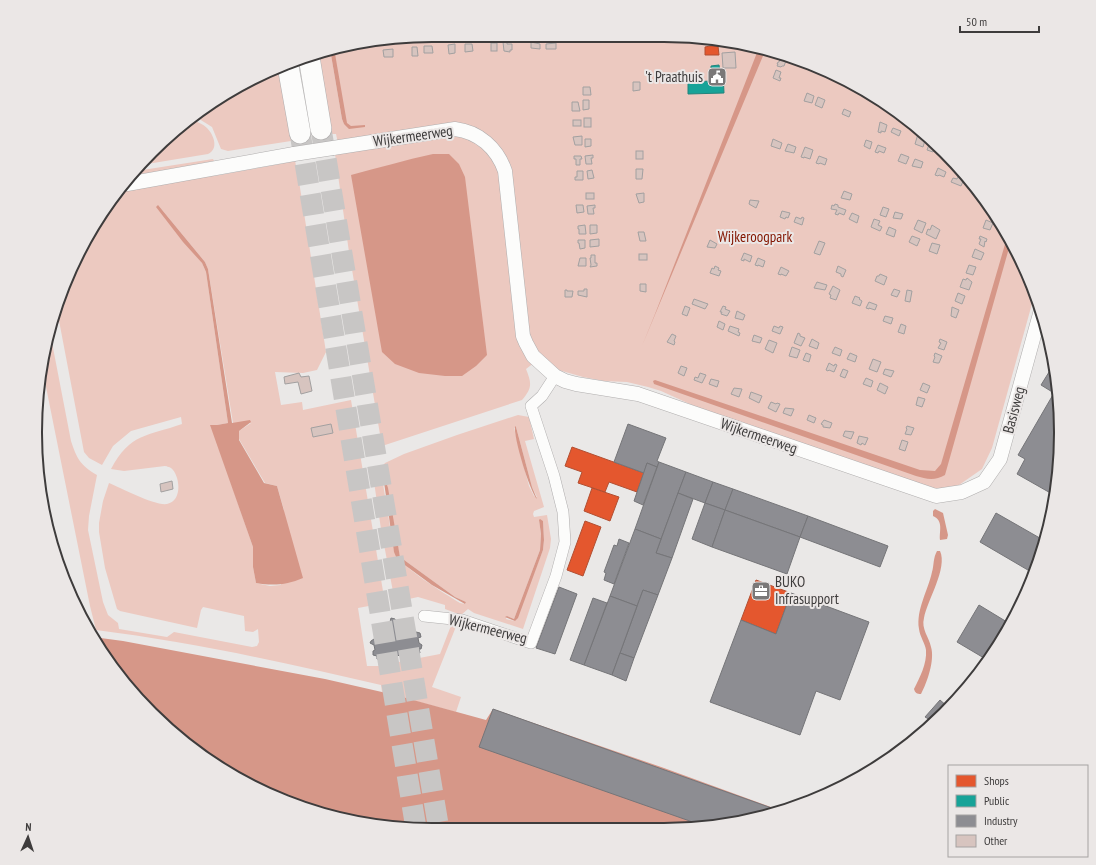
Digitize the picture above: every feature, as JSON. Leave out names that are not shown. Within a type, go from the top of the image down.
[{"type":"highway","points":[[310,62],[322,129]]},
{"type":"highway","points":[[289,70],[300,133]]},
{"type":"street","name":"Wijkermeerweg","points":[[133,183],[294,154],[455,129],[465,131],[477,136],[494,150],[501,160],[504,171],[523,336],[533,356],[555,376],[576,384],[638,394],[936,496],[962,492]]},
{"type":"street","name":"Basisweg","points":[[962,492],[984,482],[1000,459],[1038,322]]},
{"type":"street","name":"Wijkermeerweg","points":[[424,616],[462,620],[531,643],[556,576],[565,542],[563,512],[554,476],[532,406],[542,396],[555,376]]},
{"type":"green space","name":"Wijkeroogpark","points":[[664,42],[714,45],[765,55],[789,63],[836,82],[859,94],[901,123],[921,139],[940,156],[957,175],[973,195],[1002,237],[1014,260],[1032,304],[992,448],[982,469],[949,490],[929,489],[692,405],[661,391],[627,382],[604,381],[583,377],[555,369],[543,356],[526,369],[530,386],[528,392],[522,400],[382,446],[349,252],[335,154],[340,153],[336,134],[331,134],[318,59],[331,55],[344,124],[333,55],[382,45],[407,43]]},
{"type":"green space","points":[[282,73],[291,141],[228,151],[221,149],[212,127],[200,119],[237,94]]},
{"type":"green space","points":[[197,122],[202,124],[212,134],[214,145],[211,152],[208,154],[149,164],[175,139]]},
{"type":"green space","points":[[213,159],[214,161],[139,175],[144,170]]},
{"type":"green space","points":[[295,161],[326,352],[317,370],[303,373],[275,372],[281,405],[302,402],[303,410],[351,400],[385,603],[358,608],[367,666],[378,666],[440,654],[452,623],[457,624],[432,687],[461,697],[456,712],[382,692],[381,685],[346,677],[204,647],[96,630],[45,382],[52,344],[71,441],[75,452],[83,465],[97,475],[89,516],[88,530],[103,602],[108,615],[118,623],[119,629],[167,637],[174,632],[252,647],[257,646],[259,642],[258,629],[253,632],[245,631],[244,616],[203,607],[197,628],[120,611],[117,609],[105,568],[99,532],[103,501],[109,483],[147,500],[167,504],[176,498],[178,493],[178,482],[174,471],[165,466],[124,471],[111,469],[125,448],[133,442],[150,434],[182,424],[181,417],[131,431],[113,446],[102,465],[89,458],[84,452],[59,320],[72,283],[94,237],[129,188],[220,175]],"holes":[[[158,205],[205,262],[208,269],[233,423],[251,423],[239,431],[239,439],[265,483],[277,486],[284,510],[281,585],[270,586],[256,583],[253,567],[253,547],[211,425],[228,423],[206,272],[202,263]]]},
{"type":"green space","points":[[518,415],[529,417],[534,439],[525,441],[544,507],[534,511],[533,514],[534,517],[547,515],[551,539],[550,548],[523,629],[474,613],[468,609],[461,615],[445,609],[445,605],[418,597],[395,602],[381,529],[374,482],[375,475],[385,463],[404,454]],"holes":[[[516,427],[532,487],[537,497],[534,496],[529,486],[514,428]],[[384,482],[400,557],[455,597],[466,602],[465,604],[460,603],[413,572],[398,557],[394,551],[383,484]],[[539,520],[543,521],[543,550],[515,621],[506,619],[507,616],[514,619],[540,550],[541,534]]]},
{"type":"shaded area","points":[[757,53],[763,55],[642,346]]},
{"type":"shaded area","points":[[335,54],[347,123],[351,126],[365,125],[365,127],[349,129],[344,124],[331,55]]},
{"type":"shaded area","points":[[433,154],[449,154],[459,164],[465,177],[487,355],[476,366],[462,376],[419,373],[395,364],[382,352],[351,175]]},
{"type":"shaded area","points":[[158,205],[205,262],[208,269],[232,423],[250,420],[251,422],[239,431],[239,440],[264,483],[277,486],[303,578],[280,584],[256,583],[253,567],[253,547],[210,425],[228,423],[206,272],[202,263],[183,242],[156,207]]},
{"type":"shaded area","points":[[1005,243],[1009,250],[945,475],[941,477],[930,479],[916,476],[654,384],[653,381],[655,380],[920,470],[935,471],[941,464]]},
{"type":"shaded area","points":[[515,426],[532,487],[537,499],[530,486],[523,464],[515,432]]},
{"type":"shaded area","points":[[384,482],[386,482],[388,488],[400,557],[455,597],[466,602],[465,604],[432,585],[397,559],[394,552]]},
{"type":"shaded area","points":[[935,509],[943,513],[948,535],[947,539],[940,540],[940,523],[933,516],[933,511]]},
{"type":"shaded area","points":[[540,519],[543,521],[543,550],[518,618],[515,621],[505,617],[507,616],[514,619],[540,550]]},
{"type":"shaded area","points":[[937,551],[940,551],[942,558],[941,566],[923,622],[931,647],[932,658],[926,684],[920,694],[914,689],[921,675],[926,650],[920,632],[919,614]]},
{"type":"shaded area","points":[[101,638],[325,679],[395,695],[486,720],[493,709],[664,768],[772,808],[714,820],[664,823],[432,823],[382,820],[331,810],[260,783],[237,771],[195,742],[156,709],[123,670]]},
{"type":"building: Shops","points":[[718,46],[719,55],[705,55],[705,47]]},
{"type":"building: Shops","points":[[572,447],[644,473],[637,492],[609,482],[605,492],[578,483],[582,472],[565,466]]},
{"type":"building: Shops","points":[[592,488],[619,497],[610,521],[584,511]]},
{"type":"building: Shops","points":[[585,521],[601,527],[583,576],[567,570]]},
{"type":"building: Shops","points":[[756,580],[791,593],[776,634],[741,620]]},
{"type":"building: Public","name":"'t Praathuis","points":[[719,65],[720,72],[723,72],[724,93],[688,94],[688,82],[712,81],[711,66]]},
{"type":"building: Industry","points":[[1049,372],[1052,392],[1041,385]]},
{"type":"building: Industry","points":[[1052,396],[1054,432],[1049,492],[1017,474],[1025,459],[1018,455]]},
{"type":"building: Industry","points":[[628,424],[666,438],[657,461],[659,462],[657,467],[647,463],[644,473],[614,462]]},
{"type":"building: Industry","points":[[659,462],[686,472],[661,539],[635,529]]},
{"type":"building: Industry","points":[[647,463],[657,467],[643,505],[634,501]]},
{"type":"building: Industry","points":[[686,472],[713,482],[705,503],[678,493]]},
{"type":"building: Industry","points":[[713,482],[733,489],[725,510],[705,503]]},
{"type":"building: Industry","points":[[733,489],[808,516],[800,537],[725,510]]},
{"type":"building: Industry","points":[[678,493],[693,499],[672,558],[656,553]]},
{"type":"building: Industry","points":[[705,503],[725,510],[712,547],[692,539]]},
{"type":"building: Industry","points":[[725,510],[800,537],[787,574],[712,547]]},
{"type":"building: Industry","points":[[996,513],[1040,538],[1028,570],[980,542]]},
{"type":"building: Industry","points":[[808,516],[888,546],[880,567],[800,537]]},
{"type":"building: Industry","points":[[635,529],[661,539],[656,553],[672,558],[658,595],[643,590],[637,606],[610,596]]},
{"type":"building: Industry","points":[[619,539],[629,543],[614,584],[604,580],[606,573],[604,572],[614,545],[617,546]]},
{"type":"building: Industry","points":[[559,587],[577,594],[555,654],[536,648]]},
{"type":"building: Industry","points":[[643,590],[658,595],[634,658],[620,653]]},
{"type":"building: Industry","points":[[791,593],[869,622],[840,700],[816,691],[800,735],[710,702],[741,620],[776,634]]},
{"type":"building: Industry","points":[[610,596],[637,606],[612,675],[584,665]]},
{"type":"building: Industry","points":[[593,598],[607,603],[584,665],[570,660]]},
{"type":"building: Industry","points":[[979,605],[1006,621],[982,657],[957,642]]},
{"type":"building: Industry","points":[[391,618],[395,619],[396,622],[401,622],[403,633],[415,635],[416,632],[420,633],[421,637],[418,638],[419,643],[422,645],[421,649],[419,649],[420,653],[402,658],[400,655],[397,656],[396,660],[377,659],[377,656],[373,655],[373,651],[375,650],[374,645],[370,643],[374,639],[376,641],[387,635],[385,625],[390,622]]},
{"type":"building: Industry","points":[[620,653],[634,658],[626,681],[612,675]]},
{"type":"building: Industry","points":[[940,700],[945,704],[929,719],[925,717]]},
{"type":"building: Industry","points":[[493,709],[771,808],[714,820],[692,822],[479,747]]},
{"type":"building: Other","points":[[503,42],[512,44],[512,50],[510,50],[510,52],[504,51]]},
{"type":"building: Other","points":[[531,42],[540,44],[540,49],[531,48]]},
{"type":"building: Other","points":[[491,43],[497,43],[497,51],[491,51]]},
{"type":"building: Other","points":[[556,43],[556,49],[546,49],[546,44]]},
{"type":"building: Other","points":[[455,44],[455,53],[449,54],[448,45]]},
{"type":"building: Other","points":[[465,44],[472,44],[473,51],[465,52]]},
{"type":"building: Other","points":[[424,46],[432,46],[433,53],[424,53]]},
{"type":"building: Other","points":[[412,47],[417,47],[418,56],[412,56]]},
{"type":"building: Other","points":[[393,49],[393,57],[384,57],[383,50]]},
{"type":"building: Other","points":[[735,52],[736,68],[723,68],[722,53]]},
{"type":"building: Other","points":[[780,60],[786,62],[784,66],[781,67],[777,66]]},
{"type":"building: Other","points":[[776,70],[781,72],[779,78],[781,78],[780,81],[773,78]]},
{"type":"building: Other","points":[[633,82],[640,82],[640,90],[633,91]]},
{"type":"building: Other","points":[[583,87],[590,87],[591,95],[583,95]]},
{"type":"building: Other","points":[[807,93],[814,96],[812,103],[804,101]]},
{"type":"building: Other","points":[[818,97],[825,100],[822,108],[815,105]]},
{"type":"building: Other","points":[[583,100],[589,100],[589,109],[583,110]]},
{"type":"building: Other","points":[[572,102],[578,102],[580,111],[572,111]]},
{"type":"building: Other","points":[[844,109],[851,112],[849,117],[842,114]]},
{"type":"building: Other","points":[[584,118],[591,118],[591,127],[584,127]]},
{"type":"building: Other","points":[[573,120],[581,120],[581,126],[573,126]]},
{"type":"building: Other","points":[[880,122],[887,125],[885,132],[878,132]]},
{"type":"building: Other","points":[[893,128],[901,131],[899,136],[891,132]]},
{"type":"building: Other","points":[[582,136],[582,145],[575,145],[573,137]]},
{"type":"building: Other","points":[[917,136],[924,142],[923,147],[915,144]]},
{"type":"building: Other","points":[[585,139],[591,139],[591,146],[585,147]]},
{"type":"building: Other","points":[[773,139],[782,143],[780,149],[771,146]]},
{"type":"building: Other","points":[[866,140],[872,142],[870,149],[864,146]]},
{"type":"building: Other","points":[[788,144],[796,147],[794,153],[785,151]]},
{"type":"building: Other","points":[[878,145],[886,148],[884,153],[879,151],[878,153],[875,152]]},
{"type":"building: Other","points":[[929,146],[934,150],[933,152],[927,150]]},
{"type":"building: Other","points":[[805,147],[813,150],[810,159],[801,157]]},
{"type":"building: Other","points":[[636,151],[643,151],[643,159],[636,159]]},
{"type":"building: Other","points":[[901,154],[909,157],[906,164],[898,161]]},
{"type":"building: Other","points":[[593,155],[593,158],[591,158],[592,164],[586,164],[585,156]]},
{"type":"building: Other","points":[[574,156],[581,156],[582,159],[580,159],[580,165],[576,165],[576,159],[574,159]]},
{"type":"building: Other","points":[[819,156],[827,159],[825,165],[816,163]]},
{"type":"building: Other","points":[[915,159],[923,162],[921,168],[912,166]]},
{"type":"building: Other","points":[[938,168],[946,172],[944,177],[935,175]]},
{"type":"building: Other","points":[[636,169],[643,169],[642,179],[636,179]]},
{"type":"building: Other","points":[[592,170],[594,178],[588,179],[587,171]]},
{"type":"building: Other","points":[[577,171],[583,171],[583,180],[575,180],[575,177],[577,177]]},
{"type":"building: Other","points":[[958,177],[963,182],[961,186],[951,182],[953,178],[957,179]]},
{"type":"building: Other","points":[[844,191],[852,194],[850,200],[841,198]]},
{"type":"building: Other","points":[[586,193],[594,193],[594,199],[586,199]]},
{"type":"building: Other","points":[[644,193],[644,202],[639,203],[636,194]]},
{"type":"building: Other","points":[[750,200],[759,201],[756,208],[749,204]]},
{"type":"building: Other","points":[[835,204],[846,210],[844,215],[839,213],[838,215],[835,214],[837,210],[831,209],[832,205],[834,206]]},
{"type":"building: Other","points":[[576,205],[583,205],[584,212],[577,213]]},
{"type":"building: Other","points":[[595,205],[595,208],[593,208],[594,214],[588,214],[587,206]]},
{"type":"building: Other","points":[[883,207],[889,209],[886,217],[880,215]]},
{"type":"building: Other","points":[[782,211],[790,213],[788,218],[786,217],[785,219],[780,217]]},
{"type":"building: Other","points":[[895,212],[903,214],[901,219],[893,218]]},
{"type":"building: Other","points":[[852,213],[859,216],[857,223],[849,219]]},
{"type":"building: Other","points":[[796,217],[801,219],[802,217],[804,218],[802,225],[794,222]]},
{"type":"building: Other","points":[[874,219],[880,221],[878,225],[882,227],[880,231],[871,227]]},
{"type":"building: Other","points":[[918,220],[926,223],[922,233],[914,229]]},
{"type":"building: Other","points":[[986,220],[993,223],[990,230],[983,228]]},
{"type":"building: Other","points":[[585,225],[586,234],[579,234],[578,226]]},
{"type":"building: Other","points":[[590,225],[597,225],[597,233],[590,234]]},
{"type":"building: Other","points":[[932,225],[940,230],[936,239],[926,234]]},
{"type":"building: Other","points":[[889,227],[896,230],[894,237],[886,234]]},
{"type":"building: Other","points":[[638,232],[644,232],[646,241],[640,241]]},
{"type":"building: Other","points":[[912,236],[920,239],[917,246],[909,242]]},
{"type":"building: Other","points":[[980,236],[987,239],[984,247],[979,244],[981,239],[979,239]]},
{"type":"building: Other","points":[[599,239],[599,246],[590,247],[590,240]]},
{"type":"building: Other","points":[[578,240],[585,240],[585,248],[580,249]]},
{"type":"building: Other","points":[[710,240],[717,244],[715,248],[707,247]]},
{"type":"building: Other","points":[[819,241],[825,243],[820,255],[814,253]]},
{"type":"building: Other","points":[[932,243],[940,245],[937,254],[929,251]]},
{"type":"building: Other","points":[[975,249],[984,253],[981,260],[972,257]]},
{"type":"building: Other","points":[[744,253],[752,256],[750,262],[744,259],[744,261],[741,260]]},
{"type":"building: Other","points":[[639,254],[647,254],[647,260],[639,260]]},
{"type":"building: Other","points":[[591,255],[595,255],[595,263],[597,263],[597,266],[590,267]]},
{"type":"building: Other","points":[[580,258],[586,258],[586,266],[578,266]]},
{"type":"building: Other","points":[[758,258],[765,261],[763,267],[755,265]]},
{"type":"building: Other","points":[[969,265],[976,267],[973,275],[966,273]]},
{"type":"building: Other","points":[[715,266],[721,271],[719,276],[710,273],[712,268],[714,269]]},
{"type":"building: Other","points":[[838,266],[846,270],[843,277],[841,274],[836,272]]},
{"type":"building: Other","points":[[781,267],[789,271],[786,276],[778,274]]},
{"type":"building: Other","points":[[880,274],[887,277],[884,285],[875,281],[877,276]]},
{"type":"building: Other","points":[[967,278],[972,282],[969,290],[960,287],[963,279],[966,280]]},
{"type":"building: Other","points":[[817,282],[827,285],[825,290],[814,288]]},
{"type":"building: Other","points":[[640,284],[646,284],[646,292],[640,291]]},
{"type":"building: Other","points":[[833,286],[840,290],[836,300],[830,298],[831,295],[829,294]]},
{"type":"building: Other","points":[[584,289],[587,289],[587,297],[578,295],[578,291],[584,291]]},
{"type":"building: Other","points":[[894,289],[900,291],[897,297],[891,295]]},
{"type":"building: Other","points":[[565,290],[573,291],[572,297],[565,297]]},
{"type":"building: Other","points":[[907,290],[912,291],[910,302],[905,301]]},
{"type":"building: Other","points":[[958,293],[965,296],[962,304],[955,301]]},
{"type":"building: Other","points":[[855,296],[860,298],[859,299],[862,301],[860,306],[852,303]]},
{"type":"building: Other","points":[[694,299],[708,304],[705,309],[692,304]]},
{"type":"building: Other","points":[[869,302],[877,305],[875,310],[866,308]]},
{"type":"building: Other","points":[[685,306],[690,308],[687,316],[682,314]]},
{"type":"building: Other","points":[[723,306],[726,307],[725,309],[730,311],[727,316],[721,314],[722,312],[720,312]]},
{"type":"building: Other","points":[[952,307],[959,310],[956,318],[951,316]]},
{"type":"building: Other","points":[[737,311],[745,315],[743,320],[735,318]]},
{"type":"building: Other","points":[[885,316],[893,318],[891,324],[883,321]]},
{"type":"building: Other","points":[[719,321],[725,324],[723,330],[717,327]]},
{"type":"building: Other","points":[[901,324],[906,326],[904,334],[898,332]]},
{"type":"building: Other","points":[[730,326],[739,329],[739,336],[728,331]]},
{"type":"building: Other","points":[[774,326],[779,328],[780,326],[783,327],[780,334],[772,331]]},
{"type":"building: Other","points":[[798,333],[800,336],[805,338],[801,346],[794,343]]},
{"type":"building: Other","points":[[672,334],[676,336],[674,345],[667,342]]},
{"type":"building: Other","points":[[754,335],[762,338],[760,343],[752,341]]},
{"type":"building: Other","points":[[812,339],[819,343],[817,349],[809,346]]},
{"type":"building: Other","points":[[940,339],[947,342],[944,350],[938,348],[941,343],[939,342]]},
{"type":"building: Other","points":[[769,340],[777,343],[773,353],[765,349]]},
{"type":"building: Other","points":[[792,347],[800,350],[797,358],[789,356]]},
{"type":"building: Other","points":[[835,347],[842,350],[840,356],[832,353]]},
{"type":"building: Other","points":[[806,353],[811,355],[809,362],[803,360]]},
{"type":"building: Other","points":[[850,353],[857,356],[855,362],[847,359]]},
{"type":"building: Other","points":[[935,353],[942,356],[939,363],[933,362]]},
{"type":"building: Other","points":[[873,359],[881,362],[877,372],[869,369]]},
{"type":"building: Other","points":[[829,363],[834,366],[835,364],[837,365],[834,372],[826,370]]},
{"type":"building: Other","points":[[681,366],[687,368],[684,376],[678,373]]},
{"type":"building: Other","points":[[843,369],[848,371],[845,378],[840,376]]},
{"type":"building: Other","points":[[885,369],[894,371],[891,377],[883,374]]},
{"type":"building: Other","points":[[299,373],[301,377],[309,376],[312,391],[301,394],[298,382],[285,384],[284,377]]},
{"type":"building: Other","points":[[700,373],[706,375],[702,383],[694,380],[695,377],[698,378]]},
{"type":"building: Other","points":[[866,378],[873,381],[871,387],[863,384]]},
{"type":"building: Other","points":[[711,379],[719,381],[717,387],[709,384]]},
{"type":"building: Other","points":[[880,383],[888,387],[885,394],[877,390]]},
{"type":"building: Other","points":[[923,383],[930,386],[927,393],[920,390]]},
{"type":"building: Other","points":[[734,388],[742,389],[739,397],[731,394]]},
{"type":"building: Other","points":[[751,392],[762,396],[759,403],[749,398]]},
{"type":"building: Other","points":[[918,397],[925,399],[922,407],[916,405]]},
{"type":"building: Other","points":[[771,402],[780,404],[776,412],[768,408]]},
{"type":"building: Other","points":[[785,408],[794,409],[791,416],[783,413]]},
{"type":"building: Other","points":[[809,415],[816,418],[814,423],[807,420]]},
{"type":"building: Other","points":[[824,420],[832,423],[830,428],[823,427],[821,424]]},
{"type":"building: Other","points":[[331,424],[333,433],[313,437],[311,428]]},
{"type":"building: Other","points":[[907,426],[914,428],[911,435],[905,434]]},
{"type":"building: Other","points":[[845,431],[854,432],[851,439],[843,436]]},
{"type":"building: Other","points":[[859,436],[868,438],[865,445],[862,443],[861,445],[857,443]]},
{"type":"building: Other","points":[[902,440],[908,442],[905,451],[899,449]]},
{"type":"building: Other","points":[[172,481],[173,489],[161,492],[160,484]]},
{"type":"tunnel","points":[[321,129],[438,823]]},
{"type":"tunnel","points":[[300,133],[415,822]]},
{"type":"place","name":"'t Praathuis","points":[[717,77]]},
{"type":"place","name":"BUKO Infrasupport","points":[[761,591]]}]
